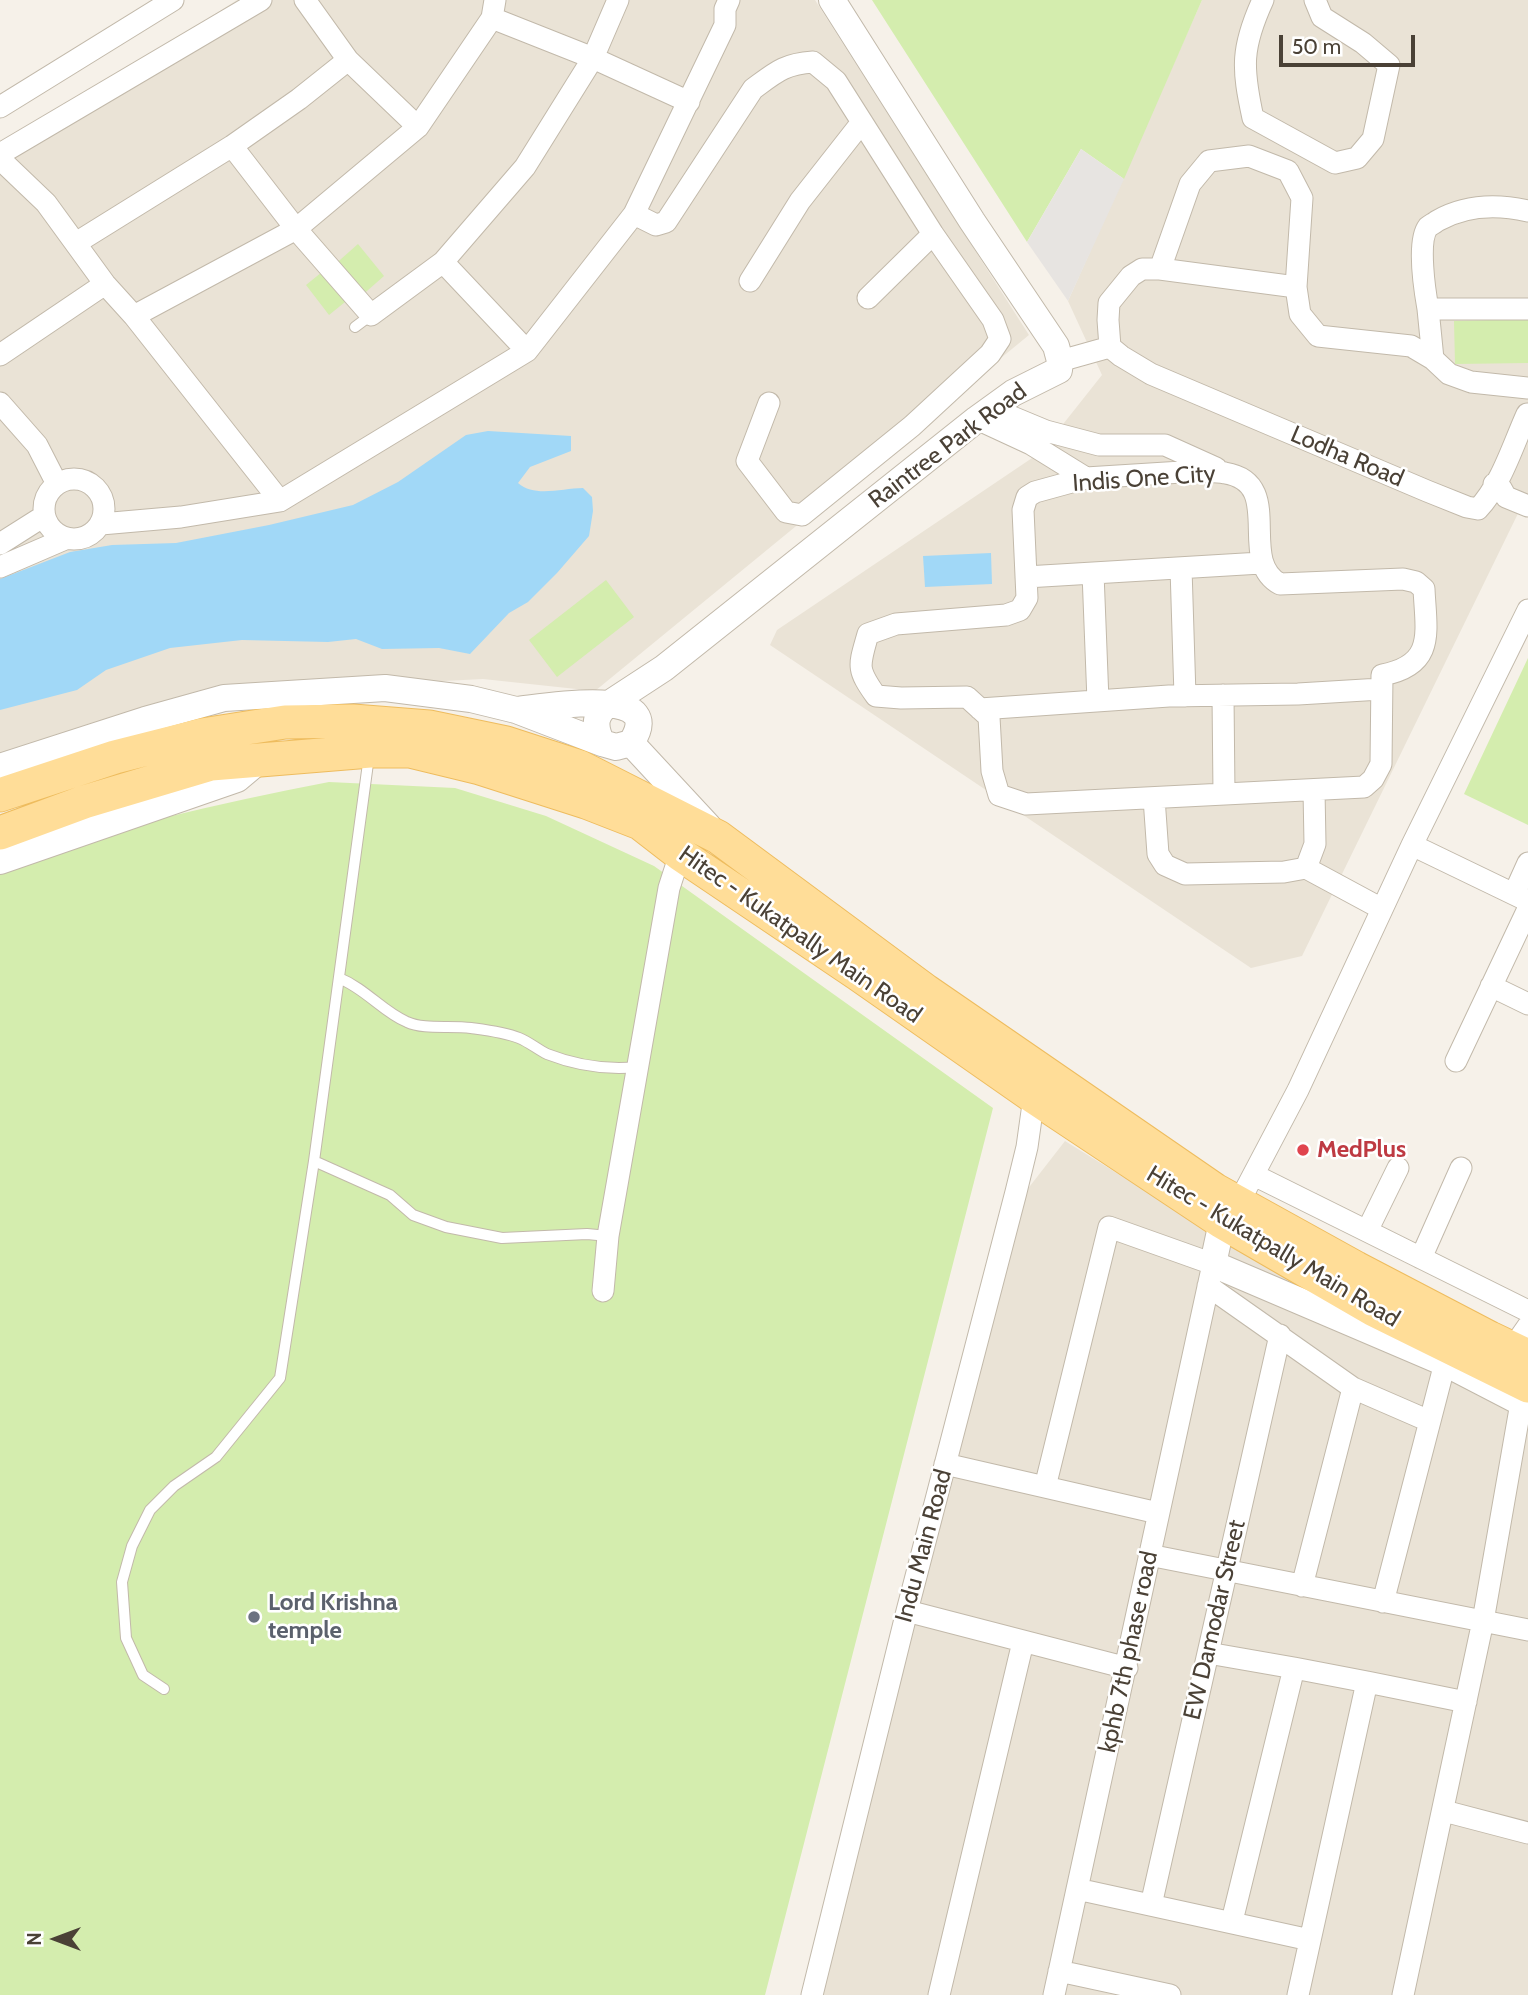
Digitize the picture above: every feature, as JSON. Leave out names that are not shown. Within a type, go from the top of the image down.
[{"type":"main road","points":[[0,795],[116,757],[202,735],[285,722],[353,722],[429,727],[506,743],[580,767],[718,837],[926,991],[1215,1190],[1238,1200],[1356,1268],[1523,1344]]},
{"type":"main road","name":"Hitec - Kukatpally Main Road","points":[[0,833],[84,802],[211,764],[370,751],[410,751],[480,768],[586,802],[640,823],[680,854],[1034,1097],[1238,1200],[1374,1310],[1526,1396]]},
{"type":"street","points":[[0,107],[173,0]]},
{"type":"street","points":[[0,153],[261,0]]},
{"type":"street","points":[[305,0],[348,60],[418,127]]},
{"type":"street","points":[[232,146],[363,321],[443,262],[525,167],[593,58],[618,0]]},
{"type":"street","points":[[101,524],[104,504],[94,486],[76,479],[57,484],[46,498],[44,516],[51,530],[65,539],[75,540],[86,538],[101,524],[181,517],[280,501],[527,351],[634,214],[725,25],[725,9],[729,0]]},
{"type":"street","points":[[725,25],[738,15],[744,0]]},
{"type":"street","points":[[832,0],[972,221],[1056,346],[1059,361]]},
{"type":"street","points":[[1263,0],[1246,41],[1244,79],[1253,118],[1335,163],[1357,158],[1373,139],[1389,65],[1363,43],[1322,17],[1315,0]]},
{"type":"street","points":[[134,316],[296,229],[418,127],[494,9],[689,102]]},
{"type":"street","points":[[75,243],[232,146],[299,99],[348,60]]},
{"type":"street","points":[[634,214],[656,225],[666,222],[753,89],[790,64],[813,62],[836,81],[933,234],[993,320],[1000,339],[990,354],[912,426],[802,515],[786,512],[747,461],[769,403]]},
{"type":"street","points":[[750,281],[800,201],[862,122]]},
{"type":"street","points":[[1160,269],[1190,184],[1209,161],[1249,156],[1287,171],[1302,198],[1296,287],[1300,314],[1318,336],[1411,346],[1433,359],[1449,374],[1471,382],[1528,388]]},
{"type":"street","points":[[0,159],[46,203],[105,284],[134,316],[280,501]]},
{"type":"street","points":[[1433,359],[1422,262],[1424,236],[1428,226],[1468,208],[1508,207],[1528,211]]},
{"type":"street","points":[[868,298],[933,234]]},
{"type":"street","points":[[443,262],[527,351]]},
{"type":"street","points":[[1104,351],[1109,303],[1131,276],[1142,270],[1160,269],[1296,287]]},
{"type":"street","points":[[0,355],[105,284]]},
{"type":"street","points":[[1099,302],[1095,314],[1104,351]]},
{"type":"street","points":[[1428,309],[1528,309]]},
{"type":"street","points":[[1059,361],[1104,351]]},
{"type":"street","points":[[1059,361],[1104,351]]},
{"type":"street","name":"Lodha Road","points":[[1104,351],[1467,507],[1478,509],[1498,486],[1527,414]]},
{"type":"street","name":"Raintree Park Road","points":[[612,702],[664,668],[985,414],[1059,361]]},
{"type":"street","points":[[0,403],[37,445],[57,484]]},
{"type":"street","points":[[985,414],[1099,445],[1165,445],[1227,473]]},
{"type":"street","points":[[985,414],[1086,478]]},
{"type":"street","points":[[1056,458],[1099,445]]},
{"type":"street","name":"Indis One City","points":[[980,709],[967,697],[901,698],[876,695],[862,676],[862,658],[869,634],[895,624],[1006,615],[1020,610],[1027,598],[1023,510],[1027,497],[1035,492],[1086,478],[1198,471],[1227,473],[1249,483],[1258,497],[1261,563]]},
{"type":"street","points":[[1498,486],[1512,485],[1528,492]]},
{"type":"street","points":[[1498,486],[1506,497],[1528,506]]},
{"type":"street","points":[[0,544],[44,516]]},
{"type":"street","points":[[0,567],[65,539]]},
{"type":"street","points":[[980,709],[989,717],[992,771],[999,795],[1026,804],[1364,787],[1373,779],[1381,764],[1382,675],[1400,672],[1423,652],[1427,640],[1424,589],[1416,582],[1403,579],[1280,584],[1269,578],[1261,563],[1026,577]]},
{"type":"street","points":[[1181,568],[1185,695]]},
{"type":"street","points":[[1093,573],[1098,701]]},
{"type":"street","points":[[1528,610],[1412,845],[1298,1090],[1238,1200],[1367,1231],[1528,1311]]},
{"type":"street","name":"Raintree Park Road","points":[[634,733],[664,668]]},
{"type":"street","points":[[0,767],[145,720],[236,697],[385,688],[471,699],[516,710],[616,747],[634,733]]},
{"type":"street","points":[[980,709],[1185,695],[1381,690]]},
{"type":"street","points":[[1223,695],[1224,794]]},
{"type":"street","points":[[516,710],[612,702],[629,708],[634,733],[718,837]]},
{"type":"street","points":[[602,743],[596,731],[596,721],[601,709],[612,702]]},
{"type":"street","points":[[0,860],[237,779],[262,758]]},
{"type":"street","points":[[1306,868],[1315,844],[1314,789]]},
{"type":"street","points":[[1154,798],[1158,854],[1165,865],[1185,874],[1284,872],[1306,868],[1382,909]]},
{"type":"street","points":[[1412,845],[1523,901]]},
{"type":"street","points":[[603,1291],[608,1236],[669,888],[680,854]]},
{"type":"street","points":[[1456,1061],[1490,986],[1523,901],[1528,863]]},
{"type":"street","points":[[1490,986],[1528,1004]]},
{"type":"street","name":"Indu Main Road","points":[[812,1995],[907,1611],[1016,1192],[1027,1147],[1034,1097]]},
{"type":"street","points":[[1367,1231],[1398,1168]]},
{"type":"street","points":[[1421,1258],[1461,1168]]},
{"type":"street","name":"kphb 7th phase road","points":[[1054,1995],[1210,1275],[1238,1200]]},
{"type":"street","points":[[1045,1487],[1109,1227],[1210,1275],[1526,1396],[1444,1811],[1403,1995]]},
{"type":"street","points":[[1210,1275],[1280,1335],[1353,1388],[1429,1420]]},
{"type":"street","name":"EW Damodar Street","points":[[1151,1905],[1280,1335]]},
{"type":"street","points":[[1383,1602],[1445,1363]]},
{"type":"street","points":[[1302,1586],[1353,1388]]},
{"type":"street","points":[[945,1464],[1158,1513]]},
{"type":"street","points":[[1149,1555],[1528,1630]]},
{"type":"street","points":[[907,1611],[1126,1668]]},
{"type":"street","points":[[939,1995],[1023,1642]]},
{"type":"street","points":[[1208,1653],[1466,1702]]},
{"type":"street","points":[[1232,1921],[1294,1668]]},
{"type":"street","points":[[1298,1995],[1367,1682]]},
{"type":"street","points":[[1444,1811],[1527,1827]]},
{"type":"street","points":[[1077,1889],[1310,1940]]},
{"type":"street","points":[[1059,1971],[1170,1995]]},
{"type":"lane","points":[[164,1689],[143,1675],[126,1638],[122,1582],[132,1546],[150,1510],[174,1486],[216,1457],[280,1378],[314,1161],[370,751]]},
{"type":"lane","points":[[339,978],[355,984],[405,1022],[421,1026],[445,1025],[497,1032],[519,1038],[547,1054],[582,1064],[621,1069],[638,1067]]},
{"type":"lane","points":[[314,1161],[390,1195],[412,1215],[446,1227],[502,1238],[587,1234],[608,1236]]},
{"type":"shaded area","points":[[237,0],[815,0],[1029,335],[595,691],[483,679],[248,691],[0,765],[0,151]]},
{"type":"shaded area","points":[[1202,0],[1528,0],[1528,493],[1302,956],[1251,968],[770,645],[777,630],[1041,452],[1102,375],[1068,301]]},
{"type":"shaded area","points":[[1081,149],[1124,179],[1068,301],[1027,242]]},
{"type":"shaded area","points":[[1065,1141],[1238,1248],[1528,1393],[1528,1995],[822,1995],[902,1644],[1023,1195]]},
{"type":"green space","points":[[872,0],[1202,0],[1124,179],[1081,149],[1027,242]]},
{"type":"green space","points":[[358,244],[384,276],[359,298],[332,267]]},
{"type":"green space","points":[[327,268],[350,298],[329,315],[306,285]]},
{"type":"green space","points":[[1528,319],[1528,363],[1455,364],[1454,321]]},
{"type":"green space","points":[[606,580],[634,617],[557,677],[529,640]]},
{"type":"green space","points":[[1528,658],[1528,825],[1464,794]]},
{"type":"green space","points":[[329,782],[455,788],[546,816],[654,866],[993,1108],[765,1995],[0,1995],[0,863],[163,818]]},
{"type":"water","points":[[488,431],[571,436],[571,451],[530,467],[518,483],[525,488],[540,491],[583,488],[592,497],[593,511],[589,536],[528,602],[509,613],[470,654],[439,648],[382,649],[356,639],[328,642],[242,640],[170,648],[106,670],[77,690],[0,710],[0,579],[70,552],[112,545],[176,543],[353,505],[398,482],[466,435]]},
{"type":"water","points":[[991,553],[992,584],[925,587],[923,556]]},
{"type":"place","name":"MedPlus","points":[[1303,1150]]},
{"type":"place","name":"Lord Krishna temple","points":[[254,1617]]}]
